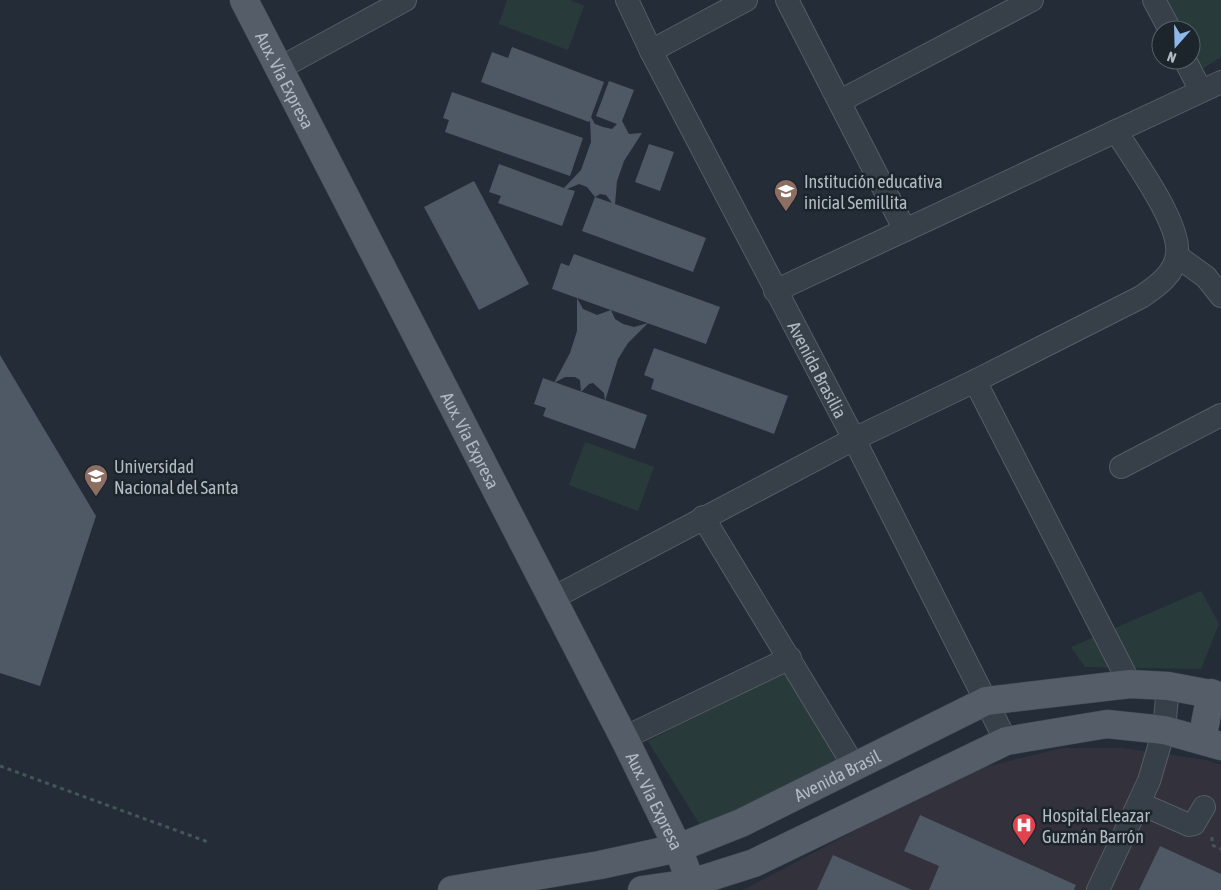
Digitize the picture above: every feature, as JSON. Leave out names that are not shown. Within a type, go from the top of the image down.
[{"type":"main road","name":"Aux. Vía Expresa","points":[[244,0],[624,738],[678,848],[691,884]]},
{"type":"main road","name":"Avenida Brasil","points":[[452,890],[600,865],[678,848],[741,823],[986,701],[1130,684],[1168,686],[1216,695]]},
{"type":"main road","points":[[642,890],[691,884],[754,863],[1006,741],[1107,724],[1164,730],[1211,743],[1216,695]]},
{"type":"street","points":[[280,68],[405,0]]},
{"type":"street","name":"Avenida Brasilia","points":[[628,0],[651,51],[774,291],[854,439],[1006,741]]},
{"type":"street","points":[[651,51],[746,0]]},
{"type":"street","points":[[787,0],[905,230]]},
{"type":"street","points":[[840,101],[1032,0]]},
{"type":"street","points":[[1154,0],[1165,20]]},
{"type":"street","points":[[774,291],[1211,87],[1195,70]]},
{"type":"street","points":[[551,599],[703,517],[854,439],[975,381],[1141,297],[1163,282],[1177,256],[1177,238],[1166,214],[1116,131]]},
{"type":"street","points":[[1177,256],[1206,276],[1221,296]]},
{"type":"street","points":[[975,381],[1130,684]]},
{"type":"street","points":[[1121,467],[1221,416]]},
{"type":"street","points":[[703,517],[854,766]]},
{"type":"street","points":[[624,738],[790,658]]},
{"type":"street","points":[[1098,890],[1149,781],[1164,730],[1168,686]]},
{"type":"street","points":[[1139,803],[1189,825],[1194,824],[1204,807]]},
{"type":"path","points":[[0,766],[208,842]]},
{"type":"path","points":[[1212,845],[1221,849]]},
{"type":"shaded area","name":"Hospital Eleazar Guzmán Barrón","points":[[1062,748],[1123,748],[1206,760],[1221,765],[1221,890],[743,890],[909,802],[977,769]]},
{"type":"green space","points":[[507,0],[570,0],[584,6],[568,50],[499,24]]},
{"type":"green space","points":[[1163,0],[1221,0],[1221,57],[1201,70],[1201,20],[1173,20]]},
{"type":"green space","points":[[585,442],[654,467],[638,511],[569,485]]},
{"type":"green space","points":[[1201,591],[1219,624],[1201,669],[1085,667],[1071,647]]},
{"type":"green space","points":[[791,667],[844,762],[702,828],[648,741]]},
{"type":"building","points":[[512,47],[604,82],[591,117],[595,124],[603,127],[612,129],[617,124],[596,116],[609,81],[634,90],[622,121],[629,134],[642,133],[624,161],[617,181],[615,204],[706,238],[693,272],[582,231],[595,197],[587,187],[579,184],[567,189],[575,191],[562,226],[498,203],[501,196],[489,192],[499,164],[564,188],[581,170],[591,142],[590,120],[589,122],[481,82],[492,52],[508,58]],"holes":[[[600,194],[606,195],[612,203],[595,197]]]},
{"type":"building","points":[[452,92],[583,138],[570,176],[445,132],[449,120],[443,118]]},
{"type":"building","points":[[649,144],[674,152],[660,191],[635,182]]},
{"type":"building","points":[[474,181],[529,284],[479,310],[424,207]]},
{"type":"building","points":[[574,254],[720,307],[706,344],[552,289],[561,263],[569,266]]},
{"type":"building","points":[[577,298],[583,309],[597,315],[611,310],[615,319],[623,324],[634,327],[648,323],[628,343],[618,359],[605,401],[604,393],[593,383],[589,384],[581,392],[580,380],[575,377],[565,377],[554,383],[570,353],[577,331]]},
{"type":"building","points":[[654,348],[788,396],[774,434],[651,389],[654,379],[644,375]]},
{"type":"building","points":[[0,355],[96,516],[40,686],[0,673]]},
{"type":"building","points":[[543,378],[647,415],[635,449],[543,416],[546,408],[534,404]]},
{"type":"building","points":[[920,815],[1076,885],[1074,890],[929,890],[939,866],[904,851]]},
{"type":"building","points":[[1160,846],[1221,874],[1221,890],[1139,890]]},
{"type":"building","points":[[833,855],[912,890],[817,890]]},
{"type":"place","name":"Institución educativa inicial Semillita","points":[[786,212]]},
{"type":"place","name":"Universidad Nacional del Santa","points":[[96,497]]},
{"type":"place","name":"Hospital Eleazar Guzmán Barrón","points":[[1024,846]]}]
